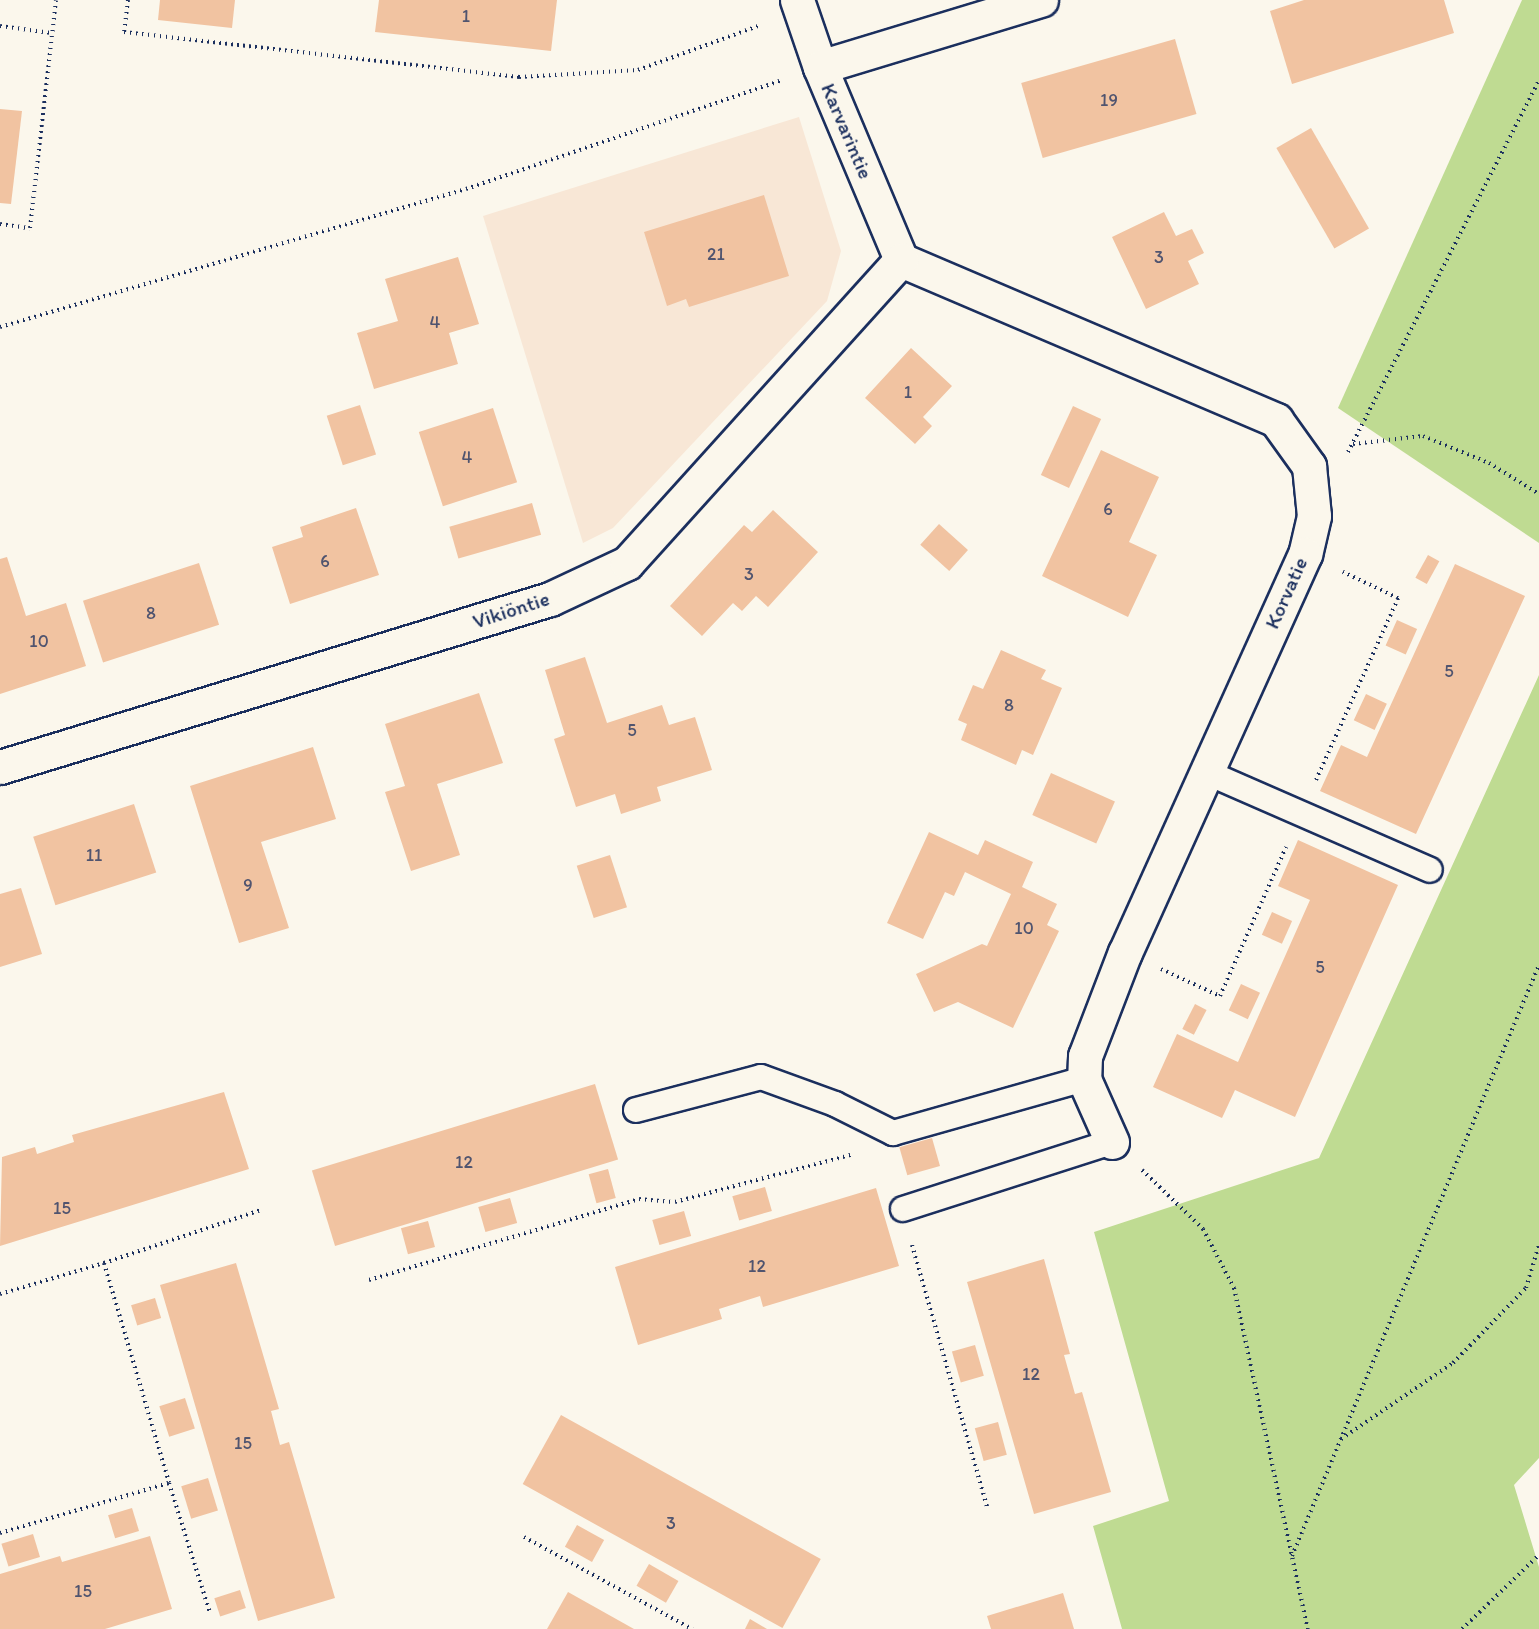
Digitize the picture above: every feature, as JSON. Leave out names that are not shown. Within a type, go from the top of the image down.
[{"type":"street","points":[[820,68],[1041,0]]},
{"type":"street","name":"Karvarintie","points":[[799,5],[820,68],[901,260]]},
{"type":"street","name":"Vikiöntie","points":[[0,767],[550,599],[627,563],[901,260]]},
{"type":"street","name":"Korvatie","points":[[901,260],[1276,420],[1309,466],[1314,516],[1305,554],[1125,952],[1085,1056],[1084,1079]]},
{"type":"street","points":[[1084,1079],[1112,1142]]},
{"type":"lane","points":[[1206,772],[1430,870]]},
{"type":"lane","points":[[636,1110],[761,1077],[835,1104],[892,1133],[1084,1079]]},
{"type":"lane","points":[[903,1209],[1112,1142]]},
{"type":"path","points":[[0,224],[30,228],[56,0]]},
{"type":"path","points":[[129,0],[124,32],[519,76],[638,70],[799,5]]},
{"type":"path","points":[[0,26],[52,33]]},
{"type":"path","points":[[0,327],[466,189],[820,68]]},
{"type":"path","points":[[1347,454],[1539,81]]},
{"type":"path","points":[[1352,444],[1423,436],[1489,463],[1539,494]]},
{"type":"path","points":[[1292,1556],[1539,965]]},
{"type":"path","points":[[1112,1142],[1203,1229],[1234,1288],[1308,1629]]},
{"type":"path","points":[[369,1280],[639,1199],[675,1202],[857,1153]]},
{"type":"path","points":[[903,1209],[987,1507]]},
{"type":"path","points":[[0,1294],[104,1263],[261,1210]]},
{"type":"path","points":[[1341,1439],[1453,1363],[1526,1288],[1539,1245]]},
{"type":"path","points":[[104,1263],[210,1613]]},
{"type":"path","points":[[0,1533],[169,1483]]},
{"type":"path","points":[[524,1537],[692,1629]]},
{"type":"path","points":[[1462,1629],[1539,1555]]},
{"type":"shaded area","points":[[799,117],[841,251],[827,301],[613,528],[583,543],[483,216]]},
{"type":"green space","points":[[1522,0],[1539,0],[1539,543],[1338,408]]},
{"type":"green space","points":[[1539,675],[1539,1458],[1514,1485],[1539,1567],[1539,1629],[1122,1629],[1093,1526],[1169,1501],[1094,1232],[1319,1158]]},
{"type":"building","points":[[160,0],[235,0],[232,28],[158,20]]},
{"type":"building","points":[[379,0],[557,0],[551,51],[375,32]]},
{"type":"building","points":[[1304,0],[1444,0],[1454,33],[1292,84],[1270,11]]},
{"type":"building","points":[[1175,39],[1196,114],[1043,158],[1021,83]]},
{"type":"building","points":[[0,109],[22,111],[11,204],[0,203]]},
{"type":"building","points":[[1311,128],[1369,228],[1334,248],[1276,148]]},
{"type":"building","points":[[764,195],[789,276],[689,307],[686,299],[667,306],[644,232]]},
{"type":"building","points":[[1164,212],[1176,236],[1192,229],[1204,253],[1188,261],[1199,284],[1146,309],[1112,237]]},
{"type":"building","points":[[458,257],[479,324],[449,333],[458,364],[374,389],[357,333],[398,321],[385,279]]},
{"type":"building","points":[[911,348],[952,386],[923,417],[932,426],[915,444],[865,398]]},
{"type":"building","points":[[360,405],[376,454],[343,465],[327,416]]},
{"type":"building","points":[[1073,406],[1101,419],[1069,488],[1041,475]]},
{"type":"building","points":[[493,408],[517,482],[443,506],[419,432]]},
{"type":"building","points":[[1101,450],[1159,477],[1129,542],[1157,555],[1128,617],[1042,576]]},
{"type":"building","points":[[532,503],[541,535],[458,558],[449,527]]},
{"type":"building","points":[[356,508],[379,575],[290,604],[272,547],[303,537],[300,527]]},
{"type":"building","points":[[773,510],[818,552],[768,607],[756,596],[742,611],[733,603],[702,636],[670,606],[744,525],[752,532]]},
{"type":"building","points":[[939,524],[968,550],[949,571],[920,545]]},
{"type":"building","points":[[1428,555],[1439,561],[1427,584],[1415,578]]},
{"type":"building","points":[[7,557],[26,616],[66,603],[86,666],[0,694],[0,559]]},
{"type":"building","points":[[199,563],[219,625],[103,663],[83,601]]},
{"type":"building","points":[[1455,564],[1525,596],[1416,834],[1320,791],[1341,745],[1367,757]]},
{"type":"building","points":[[1397,620],[1417,629],[1406,655],[1386,646]]},
{"type":"building","points":[[1001,650],[1046,670],[1041,679],[1062,688],[1033,755],[1022,750],[1016,765],[961,740],[967,724],[958,720],[973,685],[983,689]]},
{"type":"building","points":[[585,657],[607,723],[662,705],[669,725],[695,717],[712,770],[657,787],[661,801],[621,814],[615,794],[576,807],[554,739],[565,735],[545,670]]},
{"type":"building","points":[[479,693],[503,763],[437,784],[460,855],[411,871],[385,792],[405,786],[385,724]]},
{"type":"building","points":[[1366,694],[1387,704],[1375,730],[1354,720]]},
{"type":"building","points":[[313,747],[336,819],[261,842],[289,928],[239,943],[190,786]]},
{"type":"building","points":[[1051,773],[1115,801],[1096,843],[1032,815]]},
{"type":"building","points":[[134,804],[156,872],[55,905],[33,837]]},
{"type":"building","points":[[929,832],[978,855],[985,840],[1033,862],[1022,887],[1057,904],[1047,925],[1059,931],[1013,1028],[958,1002],[934,1012],[916,974],[982,944],[987,946],[1011,894],[965,872],[954,896],[945,892],[923,939],[887,923]]},
{"type":"building","points":[[1298,840],[1398,885],[1295,1117],[1235,1090],[1222,1118],[1153,1087],[1177,1034],[1238,1062],[1310,900],[1278,886]]},
{"type":"building","points":[[610,855],[627,907],[594,918],[577,866]]},
{"type":"building","points":[[21,888],[42,954],[0,967],[0,894]]},
{"type":"building","points":[[1272,912],[1292,921],[1282,944],[1262,935]]},
{"type":"building","points":[[1241,984],[1260,993],[1248,1019],[1229,1010]]},
{"type":"building","points":[[1195,1004],[1207,1010],[1194,1035],[1182,1029]]},
{"type":"building","points":[[595,1084],[618,1160],[335,1246],[312,1171]]},
{"type":"building","points":[[224,1092],[249,1169],[0,1246],[2,1157],[35,1147],[37,1154],[74,1142],[72,1135]]},
{"type":"building","points":[[932,1138],[940,1166],[907,1175],[899,1147]]},
{"type":"building","points":[[608,1169],[616,1198],[596,1203],[589,1174]]},
{"type":"building","points":[[765,1187],[772,1211],[739,1220],[732,1196]]},
{"type":"building","points":[[876,1188],[899,1266],[763,1307],[760,1296],[719,1309],[722,1319],[638,1345],[615,1267]]},
{"type":"building","points":[[510,1198],[517,1223],[485,1232],[478,1207]]},
{"type":"building","points":[[684,1211],[691,1236],[659,1245],[652,1220]]},
{"type":"building","points":[[428,1221],[435,1247],[408,1254],[401,1228]]},
{"type":"building","points":[[1044,1259],[1070,1354],[1064,1355],[1075,1394],[1082,1392],[1111,1492],[1034,1514],[967,1282]]},
{"type":"building","points":[[236,1263],[279,1409],[271,1411],[280,1445],[289,1442],[335,1598],[258,1621],[160,1285]]},
{"type":"building","points":[[155,1298],[161,1318],[137,1325],[131,1305]]},
{"type":"building","points":[[975,1345],[984,1376],[961,1382],[952,1352]]},
{"type":"building","points":[[185,1398],[195,1428],[169,1437],[159,1406]]},
{"type":"building","points":[[561,1415],[821,1559],[782,1628],[523,1484]]},
{"type":"building","points":[[998,1422],[1007,1455],[984,1461],[975,1428]]},
{"type":"building","points":[[208,1478],[218,1511],[191,1519],[181,1486]]},
{"type":"building","points":[[132,1508],[139,1531],[115,1538],[108,1515]]},
{"type":"building","points":[[577,1525],[604,1540],[592,1562],[565,1547]]},
{"type":"building","points":[[33,1534],[40,1557],[8,1567],[1,1544]]},
{"type":"building","points":[[150,1536],[172,1609],[105,1629],[0,1629],[0,1574],[60,1556],[62,1562]]},
{"type":"building","points":[[649,1564],[678,1581],[666,1603],[636,1586]]},
{"type":"building","points":[[240,1590],[246,1608],[220,1616],[214,1598]]},
{"type":"building","points":[[568,1592],[634,1629],[547,1629]]},
{"type":"building","points":[[1063,1593],[1074,1629],[991,1629],[987,1616]]},
{"type":"building","points":[[750,1619],[767,1629],[745,1629]]}]
